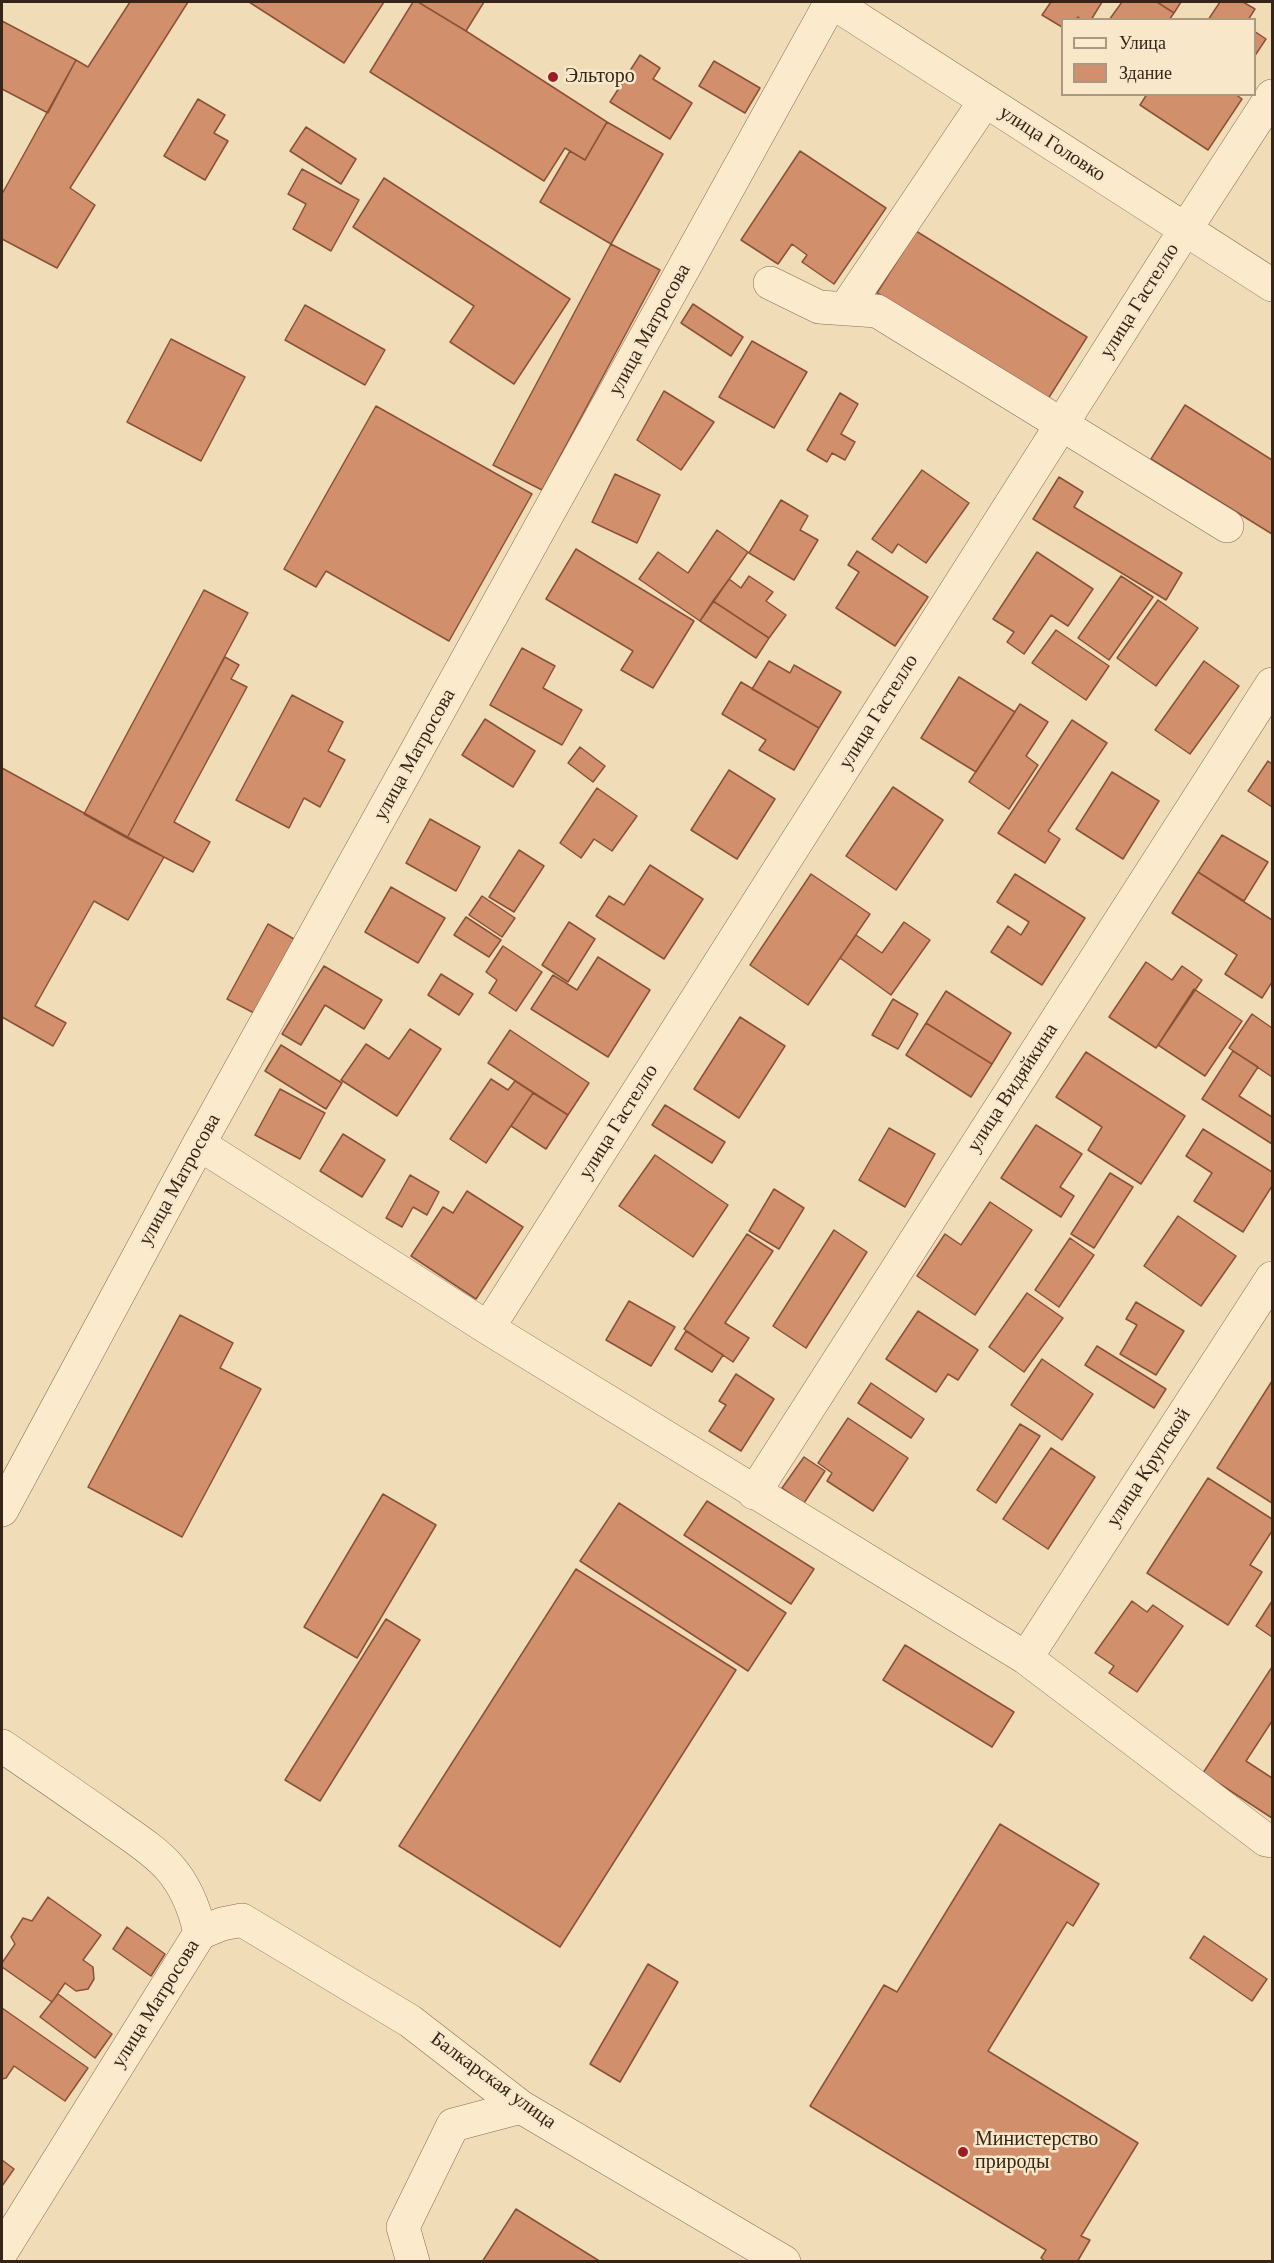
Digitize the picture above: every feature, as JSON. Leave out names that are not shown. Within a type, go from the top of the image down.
[{"type":"street","name":"улица Головко","points":[[832,2],[1272,285]]},
{"type":"street","name":"улица Матросова","points":[[2,1510],[200,1144],[832,2]]},
{"type":"street","name":"улица Гастелло","points":[[488,1328],[1272,96]]},
{"type":"street","points":[[845,309],[985,101]]},
{"type":"street","points":[[770,283],[819,307],[877,311],[1227,526]]},
{"type":"street","name":"улица Видяйкина","points":[[754,1493],[1272,684]]},
{"type":"street","points":[[200,1144],[488,1328],[1026,1658],[1266,1839],[1272,1841]]},
{"type":"street","name":"улица Крупской","points":[[1026,1658],[1272,1278]]},
{"type":"street","name":"улица Матросова","points":[[2,1746],[76,1796],[157,1855],[171,1868],[195,1911],[200,1933],[2,2251]]},
{"type":"street","name":"Балкарская улица","points":[[200,1933],[222,1924],[242,1920],[410,2021],[521,2107],[784,2262]]},
{"type":"street","points":[[413,2262],[403,2227],[453,2125],[521,2107]]},
{"type":"building","points":[[130,2],[188,2],[70,188],[95,205],[57,268],[2,239],[2,194],[76,60],[88,67]]},
{"type":"building","points":[[249,2],[384,2],[344,63]]},
{"type":"building","points":[[413,2],[418,2],[466,31],[607,122],[585,160],[565,148],[544,181],[370,72]]},
{"type":"building","points":[[418,2],[484,2],[466,31]]},
{"type":"building","points":[[1051,2],[1102,2],[1092,18],[1061,18],[1061,26],[1042,15]]},
{"type":"building","points":[[1122,2],[1157,2],[1174,13],[1170,18],[1110,18]]},
{"type":"building","points":[[1157,2],[1181,2],[1174,13]]},
{"type":"building","points":[[1220,2],[1243,2],[1255,9],[1249,18],[1209,18]]},
{"type":"building","points":[[2,21],[76,60],[48,113],[2,89]]},
{"type":"building","points":[[1256,32],[1266,39],[1256,54]]},
{"type":"building","points":[[640,55],[660,68],[653,79],[692,103],[670,139],[610,102]]},
{"type":"building","points":[[714,61],[760,88],[745,113],[699,86]]},
{"type":"building","points":[[1146,96],[1238,96],[1242,99],[1208,150],[1140,105]]},
{"type":"building","points":[[198,99],[225,115],[214,133],[228,141],[205,180],[164,156]]},
{"type":"building","points":[[607,122],[663,154],[611,244],[540,202],[570,151],[585,160]]},
{"type":"building","points":[[306,127],[356,159],[341,184],[290,151]]},
{"type":"building","points":[[800,151],[886,208],[834,284],[802,262],[807,255],[792,244],[778,264],[741,240]]},
{"type":"building","points":[[302,169],[359,200],[331,251],[293,229],[306,204],[288,194]]},
{"type":"building","points":[[384,178],[570,299],[514,384],[450,342],[474,306],[353,227]]},
{"type":"building","points":[[916,231],[1087,337],[1048,399],[877,293]]},
{"type":"building","points":[[611,244],[660,270],[542,490],[493,465]]},
{"type":"building","points":[[693,304],[743,337],[731,356],[681,323]]},
{"type":"building","points":[[305,305],[385,350],[365,385],[285,340]]},
{"type":"building","points":[[171,339],[245,377],[201,461],[127,422]]},
{"type":"building","points":[[752,341],[807,372],[774,428],[719,397]]},
{"type":"building","points":[[664,391],[714,422],[681,470],[637,440]]},
{"type":"building","points":[[840,393],[858,404],[841,434],[855,442],[845,460],[832,453],[827,462],[807,450]]},
{"type":"building","points":[[1185,405],[1272,460],[1272,534],[1151,459]]},
{"type":"building","points":[[376,406],[532,494],[449,641],[326,571],[316,587],[284,569]]},
{"type":"building","points":[[922,470],[969,503],[926,563],[898,544],[892,553],[872,539]]},
{"type":"building","points":[[615,474],[660,495],[637,543],[592,522]]},
{"type":"building","points":[[1059,477],[1083,492],[1074,507],[1182,573],[1166,600],[1033,519]]},
{"type":"building","points":[[781,500],[808,516],[800,530],[818,540],[794,580],[749,553]]},
{"type":"building","points":[[717,530],[748,552],[700,621],[639,579],[658,552],[688,573]]},
{"type":"building","points":[[576,549],[694,621],[653,688],[621,670],[633,651],[546,599]]},
{"type":"building","points":[[857,551],[928,597],[895,646],[836,608],[859,572],[848,565]]},
{"type":"building","points":[[1037,552],[1093,589],[1068,626],[1051,615],[1024,654],[1007,642],[1014,632],[993,619]]},
{"type":"building","points":[[749,576],[773,592],[766,601],[786,615],[769,638],[713,601],[729,579],[741,588]]},
{"type":"building","points":[[1121,576],[1153,597],[1109,660],[1078,638]]},
{"type":"building","points":[[204,590],[248,613],[127,838],[84,814]]},
{"type":"building","points":[[1158,600],[1198,628],[1156,686],[1117,658]]},
{"type":"building","points":[[713,601],[769,638],[756,658],[700,621]]},
{"type":"building","points":[[1056,630],[1109,666],[1086,700],[1032,663]]},
{"type":"building","points":[[522,648],[555,666],[543,688],[582,710],[562,745],[490,705]]},
{"type":"building","points":[[225,657],[239,665],[231,679],[247,687],[174,822],[210,842],[193,872],[127,838]]},
{"type":"building","points":[[769,661],[790,673],[794,665],[841,692],[819,728],[752,689]]},
{"type":"building","points":[[1204,661],[1239,686],[1190,754],[1155,730]]},
{"type":"building","points":[[959,677],[1015,712],[976,772],[921,738]]},
{"type":"building","points":[[741,682],[819,728],[794,770],[759,750],[766,740],[722,714]]},
{"type":"building","points":[[292,695],[343,722],[328,751],[345,760],[320,807],[304,798],[289,828],[236,800]]},
{"type":"building","points":[[1020,704],[1048,722],[1026,756],[1038,765],[1009,809],[969,782]]},
{"type":"building","points":[[485,719],[535,751],[513,787],[462,755]]},
{"type":"building","points":[[1072,720],[1107,743],[1048,831],[1060,839],[1045,863],[998,833]]},
{"type":"building","points":[[580,747],[605,766],[593,782],[568,763]]},
{"type":"building","points":[[1268,761],[1272,764],[1272,807],[1248,791]]},
{"type":"building","points":[[2,768],[164,857],[128,920],[94,901],[35,1006],[66,1023],[53,1046],[2,1017]]},
{"type":"building","points":[[729,770],[775,799],[737,859],[691,830]]},
{"type":"building","points":[[1112,772],[1159,801],[1123,859],[1076,829]]},
{"type":"building","points":[[893,787],[943,820],[896,890],[846,856]]},
{"type":"building","points":[[597,788],[637,816],[612,851],[594,839],[581,858],[560,843]]},
{"type":"building","points":[[430,819],[480,847],[456,891],[406,863]]},
{"type":"building","points":[[1222,835],[1268,862],[1244,901],[1198,872]]},
{"type":"building","points":[[519,850],[544,866],[514,912],[489,897]]},
{"type":"building","points":[[650,865],[703,899],[664,959],[596,916],[609,896],[624,905]]},
{"type":"building","points":[[1198,872],[1272,920],[1272,982],[1262,998],[1225,974],[1237,955],[1172,913]]},
{"type":"building","points":[[811,874],[870,914],[808,1005],[750,965]]},
{"type":"building","points":[[1015,874],[1085,918],[1042,985],[991,952],[1008,926],[1021,935],[1029,922],[997,902]]},
{"type":"building","points":[[391,887],[445,918],[418,963],[365,932]]},
{"type":"building","points":[[482,896],[515,918],[502,937],[469,915]]},
{"type":"building","points":[[466,917],[501,940],[489,957],[454,935]]},
{"type":"building","points":[[569,922],[595,939],[568,982],[542,965]]},
{"type":"building","points":[[904,922],[930,940],[891,995],[840,958],[856,935],[882,953]]},
{"type":"building","points":[[268,924],[294,939],[254,1013],[227,999]]},
{"type":"building","points":[[503,946],[542,972],[516,1011],[489,993],[497,980],[486,972]]},
{"type":"building","points":[[598,957],[650,990],[608,1057],[531,1009],[553,975],[577,990]]},
{"type":"building","points":[[1146,962],[1172,980],[1182,966],[1202,980],[1156,1048],[1109,1017]]},
{"type":"building","points":[[324,966],[382,1000],[364,1029],[325,1005],[301,1045],[282,1034]]},
{"type":"building","points":[[441,974],[473,994],[459,1015],[428,995]]},
{"type":"building","points":[[1194,989],[1242,1021],[1205,1076],[1158,1045]]},
{"type":"building","points":[[946,991],[1011,1033],[992,1064],[926,1023]]},
{"type":"building","points":[[893,999],[918,1014],[898,1049],[872,1035]]},
{"type":"building","points":[[1252,1014],[1272,1028],[1272,1077],[1229,1048]]},
{"type":"building","points":[[740,1017],[785,1046],[739,1118],[694,1089]]},
{"type":"building","points":[[926,1023],[992,1064],[971,1097],[906,1055]]},
{"type":"building","points":[[410,1029],[441,1049],[397,1116],[341,1080],[366,1044],[389,1059]]},
{"type":"building","points":[[510,1030],[589,1083],[568,1115],[488,1063]]},
{"type":"building","points":[[281,1045],[342,1083],[326,1109],[265,1071]]},
{"type":"building","points":[[1233,1051],[1258,1067],[1239,1096],[1272,1117],[1272,1144],[1202,1099]]},
{"type":"building","points":[[1086,1052],[1185,1116],[1141,1184],[1088,1150],[1102,1127],[1056,1097]]},
{"type":"building","points":[[491,1079],[508,1090],[515,1081],[533,1093],[486,1163],[450,1139]]},
{"type":"building","points":[[280,1089],[325,1113],[300,1159],[255,1135]]},
{"type":"building","points":[[533,1093],[568,1115],[546,1149],[511,1126]]},
{"type":"building","points":[[665,1105],[725,1142],[712,1163],[652,1125]]},
{"type":"building","points":[[1036,1125],[1082,1154],[1060,1187],[1074,1196],[1061,1217],[1001,1178]]},
{"type":"building","points":[[889,1128],[935,1154],[905,1207],[859,1180]]},
{"type":"building","points":[[1203,1129],[1272,1172],[1272,1186],[1243,1232],[1194,1201],[1212,1173],[1186,1156]]},
{"type":"building","points":[[343,1134],[385,1160],[362,1197],[320,1171]]},
{"type":"building","points":[[655,1155],[728,1205],[693,1257],[619,1206]]},
{"type":"building","points":[[1110,1173],[1133,1187],[1094,1248],[1071,1234]]},
{"type":"building","points":[[410,1175],[439,1192],[427,1215],[413,1207],[402,1227],[386,1218]]},
{"type":"building","points":[[774,1189],[804,1208],[779,1249],[749,1231]]},
{"type":"building","points":[[467,1191],[523,1227],[476,1299],[411,1256],[443,1207],[453,1213]]},
{"type":"building","points":[[990,1202],[1032,1230],[975,1315],[917,1276],[945,1234],[961,1245]]},
{"type":"building","points":[[1178,1216],[1236,1256],[1201,1306],[1144,1266]]},
{"type":"building","points":[[834,1230],[867,1252],[806,1348],[773,1326]]},
{"type":"building","points":[[747,1234],[773,1251],[725,1323],[749,1338],[733,1362],[684,1329]]},
{"type":"building","points":[[1070,1238],[1094,1255],[1059,1307],[1035,1290]]},
{"type":"building","points":[[1027,1293],[1063,1318],[1024,1372],[989,1347]]},
{"type":"building","points":[[629,1301],[675,1327],[651,1366],[606,1340]]},
{"type":"building","points":[[1136,1302],[1184,1331],[1156,1375],[1120,1354],[1137,1325],[1126,1319]]},
{"type":"building","points":[[918,1311],[978,1350],[958,1380],[948,1374],[936,1392],[886,1359]]},
{"type":"building","points":[[180,1315],[233,1343],[220,1368],[261,1389],[182,1537],[88,1487]]},
{"type":"building","points":[[686,1331],[723,1355],[712,1372],[675,1349]]},
{"type":"building","points":[[1097,1346],[1166,1389],[1154,1408],[1085,1365]]},
{"type":"building","points":[[1042,1359],[1093,1394],[1062,1440],[1011,1405]]},
{"type":"building","points":[[736,1374],[774,1399],[741,1451],[709,1431],[726,1405],[719,1401]]},
{"type":"building","points":[[1272,1381],[1272,1503],[1217,1468]]},
{"type":"building","points":[[871,1383],[924,1419],[911,1438],[858,1403]]},
{"type":"building","points":[[848,1418],[908,1458],[873,1511],[827,1481],[832,1473],[818,1463]]},
{"type":"building","points":[[1020,1424],[1040,1436],[996,1503],[977,1490]]},
{"type":"building","points":[[1051,1448],[1095,1477],[1048,1549],[1003,1519]]},
{"type":"building","points":[[804,1457],[825,1471],[804,1503],[782,1488]]},
{"type":"building","points":[[1208,1478],[1272,1519],[1272,1531],[1250,1565],[1262,1572],[1228,1625],[1147,1573]]},
{"type":"building","points":[[383,1494],[436,1525],[357,1658],[304,1627]]},
{"type":"building","points":[[707,1501],[814,1569],[791,1604],[684,1535]]},
{"type":"building","points":[[619,1503],[786,1613],[748,1671],[580,1561]]},
{"type":"building","points":[[576,1569],[736,1670],[560,1947],[399,1846]]},
{"type":"building","points":[[1132,1601],[1147,1612],[1153,1605],[1183,1626],[1137,1692],[1109,1673],[1114,1666],[1095,1653]]},
{"type":"building","points":[[1272,1601],[1272,1637],[1256,1626]]},
{"type":"building","points":[[386,1619],[420,1640],[320,1801],[285,1780]]},
{"type":"building","points":[[905,1645],[1014,1712],[992,1747],[883,1680]]},
{"type":"building","points":[[1272,1667],[1272,1721],[1246,1761],[1272,1778],[1272,1818],[1203,1773]]},
{"type":"building","points":[[1000,1824],[1099,1884],[1073,1926],[1067,1922],[988,2051],[1138,2143],[1081,2236],[1090,2240],[1077,2262],[1046,2262],[1041,2258],[1046,2250],[810,2106],[884,1985],[897,1992]]},
{"type":"building","points":[[48,1897],[101,1935],[83,1960],[93,1967],[94,1979],[88,1989],[76,1991],[65,1983],[52,2002],[2,1967],[2,1963],[15,1944],[11,1937],[23,1918],[32,1921]]},
{"type":"building","points":[[127,1927],[165,1954],[151,1976],[113,1949]]},
{"type":"building","points":[[1204,1936],[1267,1979],[1252,2001],[1190,1958]]},
{"type":"building","points":[[648,1964],[678,1982],[620,2082],[590,2064]]},
{"type":"building","points":[[58,1994],[112,2034],[95,2058],[40,2017]]},
{"type":"building","points":[[2,2008],[88,2068],[65,2101],[14,2066],[6,2078],[2,2079]]},
{"type":"building","points":[[2,2160],[14,2169],[2,2186]]},
{"type":"building","points":[[516,2209],[601,2262],[482,2262]]},
{"type":"place","name":"Эльторо","points":[[553,77]]},
{"type":"place","name":"Министерство природы","points":[[963,2152]]}]
